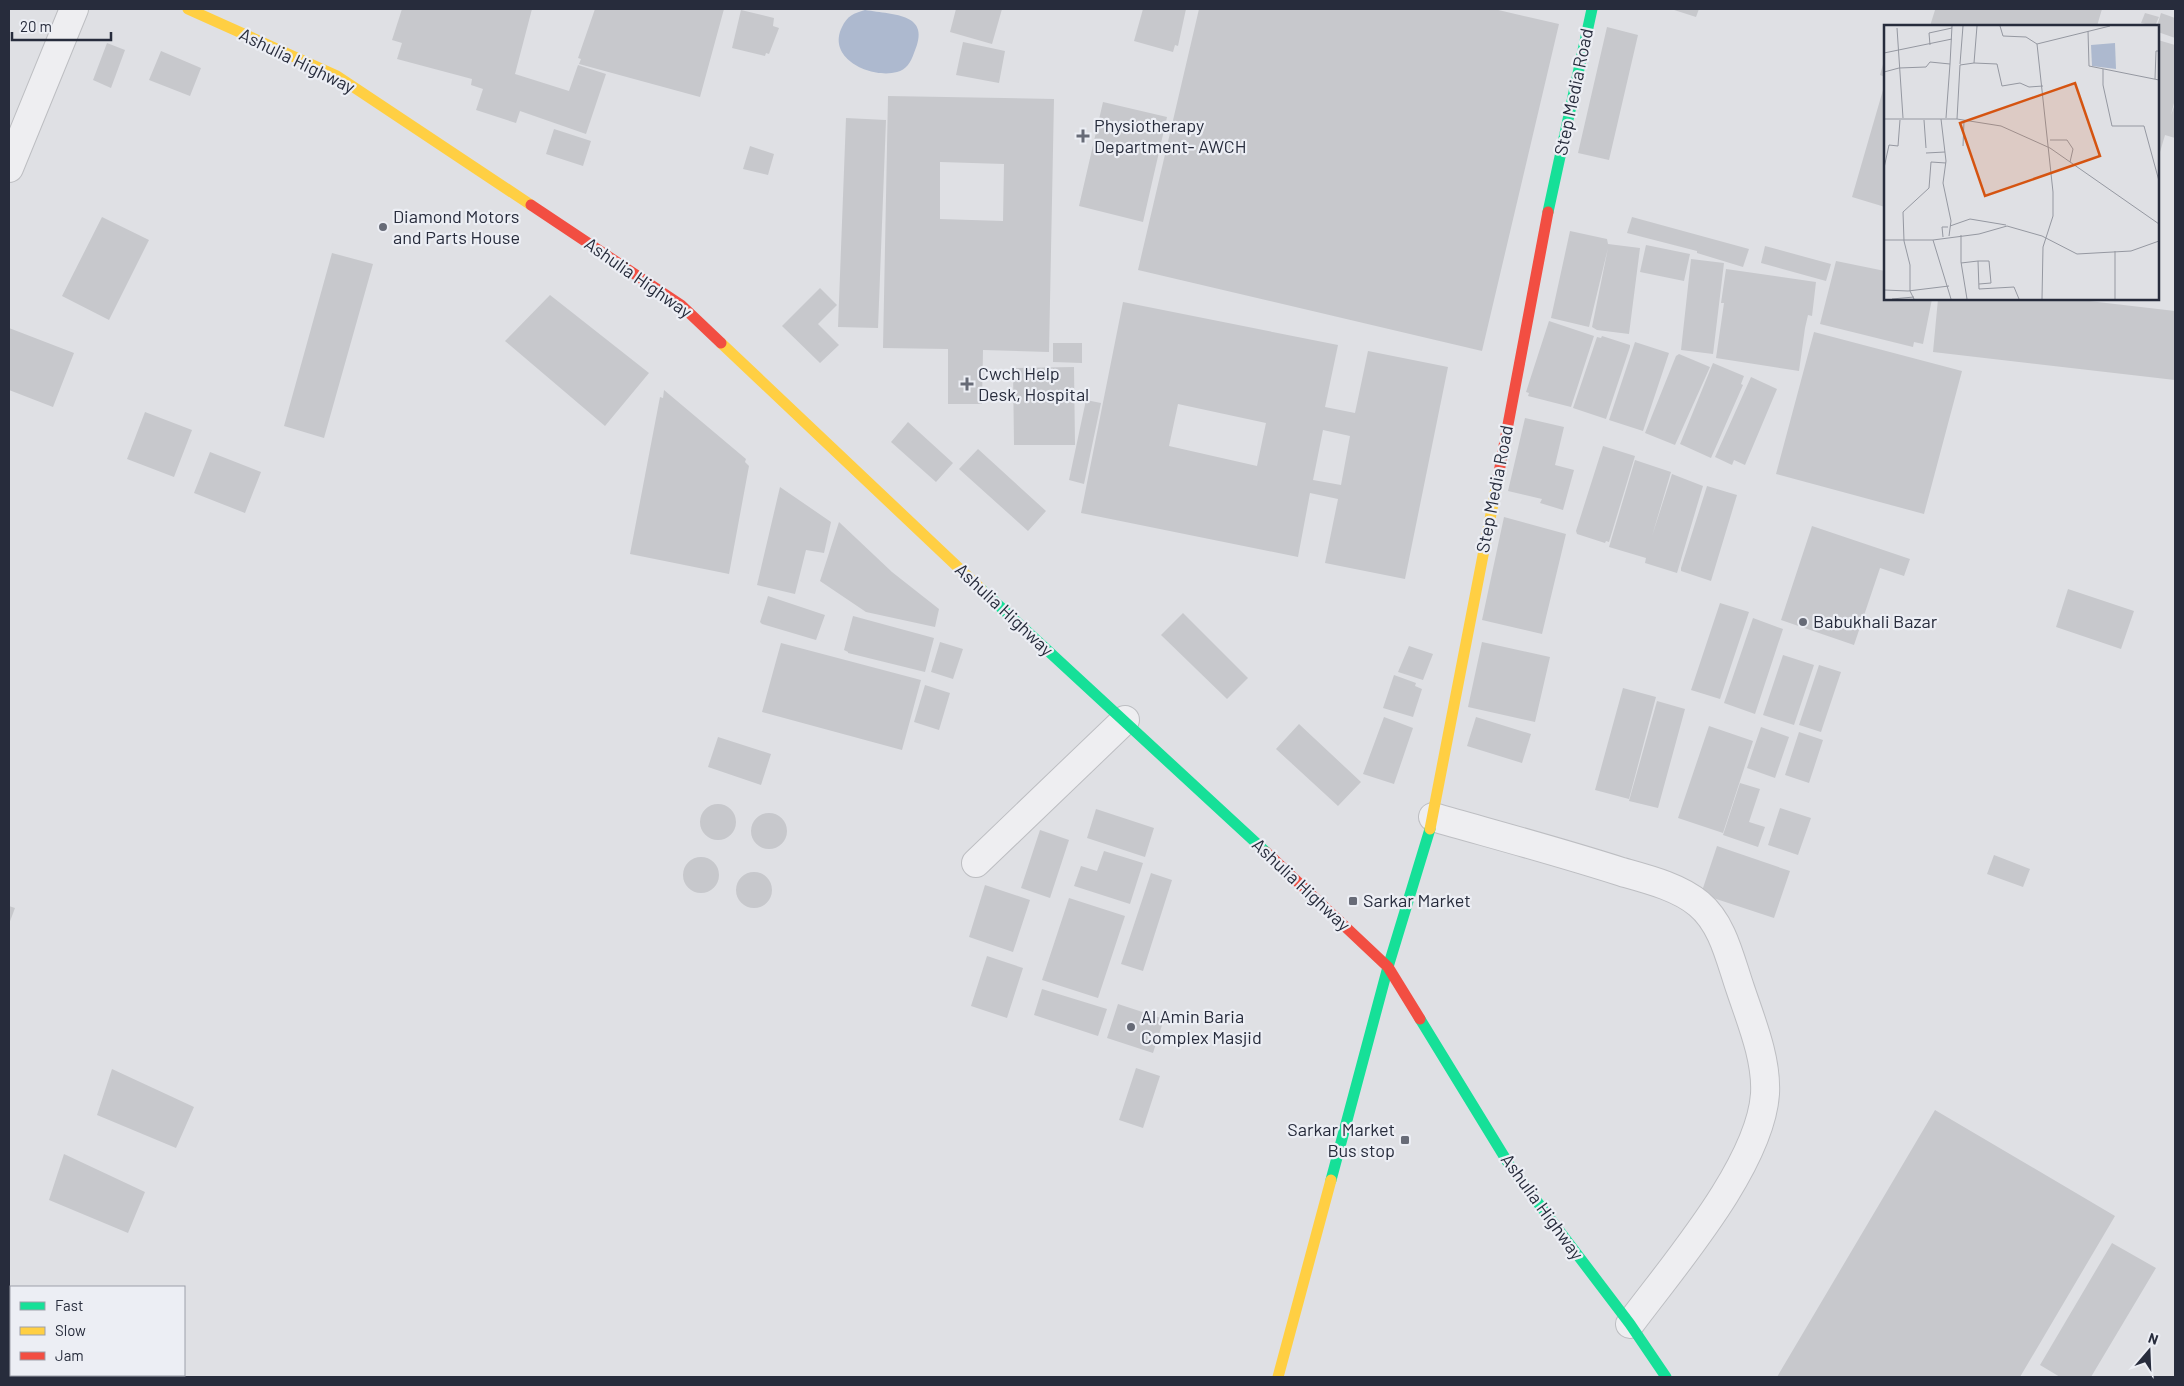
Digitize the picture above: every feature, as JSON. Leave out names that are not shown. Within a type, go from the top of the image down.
[{"type":"main road","name":"Ashulia Highway","points":[[188,9],[337,76],[682,305],[1021,626],[1388,967],[1510,1166],[1630,1324],[1666,1377]]},
{"type":"main road","name":"Step Media Road","points":[[1278,1377],[1388,967],[1418,874],[1433,817],[1552,192],[1592,9]]},
{"type":"street","points":[[9,168],[74,9]]},
{"type":"street","points":[[976,863],[1124,720]]},
{"type":"street","points":[[1433,817],[1567,854],[1654,882],[1698,903],[1716,922],[1750,1017],[1763,1065],[1765,1094],[1761,1114],[1740,1171],[1630,1324]]},
{"type":"water","points":[[865,10],[898,15],[908,18],[914,23],[918,30],[918,40],[908,65],[903,69],[887,73],[864,69],[854,64],[840,49],[839,38],[846,20],[857,12]]},
{"type":"building","points":[[402,9],[532,9],[515,74],[569,91],[578,65],[606,74],[586,134],[520,111],[516,123],[476,110],[483,89],[471,85],[472,79],[397,59],[402,43],[392,40]]},
{"type":"building","points":[[595,9],[724,9],[700,97],[579,64],[581,59],[578,58]]},
{"type":"building","points":[[956,9],[1002,9],[992,44],[950,32]]},
{"type":"building","points":[[1143,9],[1186,9],[1178,46],[1175,45],[1173,52],[1134,41]]},
{"type":"building","points":[[1199,9],[1494,9],[1559,24],[1482,351],[1138,270]]},
{"type":"building","points":[[1671,9],[1699,9],[1696,17]]},
{"type":"building","points":[[1931,9],[2102,9],[2097,25],[1930,25],[1935,10]]},
{"type":"building","points":[[741,10],[774,18],[773,26],[779,28],[769,54],[766,53],[765,56],[732,48]]},
{"type":"building","points":[[2145,13],[2159,17],[2155,25],[2141,23]]},
{"type":"building","points":[[2161,13],[2175,18],[2175,38],[2159,32],[2159,25],[2157,25]]},
{"type":"building","points":[[1607,27],[1638,35],[1609,160],[1578,153]]},
{"type":"building","points":[[2159,40],[2175,45],[2175,99],[2171,115],[2175,104],[2175,138],[2165,135],[2159,156]]},
{"type":"building","points":[[963,42],[1005,51],[999,83],[956,75]]},
{"type":"building","points":[[107,43],[125,50],[111,88],[93,80]]},
{"type":"building","points":[[161,51],[201,68],[190,96],[149,80]]},
{"type":"building","points":[[1884,61],[1884,77],[1880,75]]},
{"type":"building","points":[[1884,86],[1884,207],[1852,197]]},
{"type":"building","points":[[888,96],[1054,99],[1049,352],[983,350],[982,404],[948,404],[948,349],[883,348]],"holes":[[[940,162],[1004,164],[1003,221],[940,219]]]},
{"type":"building","points":[[1103,102],[1167,117],[1143,222],[1079,206]]},
{"type":"building","points":[[846,118],[886,120],[878,328],[838,327]]},
{"type":"building","points":[[554,129],[591,141],[583,166],[546,154]]},
{"type":"building","points":[[750,146],[774,154],[768,175],[743,169]]},
{"type":"building","points":[[102,217],[149,240],[109,320],[62,296]]},
{"type":"building","points":[[1632,217],[1749,249],[1743,267],[1697,253],[1697,251],[1627,233]]},
{"type":"building","points":[[1570,231],[1607,239],[1608,244],[1640,248],[1629,334],[1597,330],[1592,327],[1608,248],[1589,327],[1551,318]]},
{"type":"building","points":[[1646,245],[1690,254],[1684,281],[1640,272]]},
{"type":"building","points":[[1765,246],[1831,264],[1826,281],[1761,263]]},
{"type":"building","points":[[332,253],[373,264],[324,438],[284,426]]},
{"type":"building","points":[[1691,259],[1724,263],[1713,354],[1681,350]]},
{"type":"building","points":[[1836,261],[1884,271],[1884,300],[1932,300],[1923,344],[1914,342],[1913,347],[1820,324]]},
{"type":"building","points":[[1726,269],[1816,282],[1812,316],[1808,315],[1799,371],[1716,358],[1724,303],[1721,303]]},
{"type":"building","points":[[820,288],[837,305],[818,324],[839,345],[820,363],[782,326]]},
{"type":"building","points":[[550,295],[649,373],[605,426],[505,341]]},
{"type":"building","points":[[1938,300],[2081,300],[2175,311],[2175,380],[1933,352]]},
{"type":"building","points":[[1123,302],[1338,345],[1325,407],[1355,413],[1368,351],[1448,367],[1405,579],[1325,563],[1338,499],[1310,493],[1298,557],[1081,513]],"holes":[[[1178,404],[1266,423],[1257,466],[1169,446]],[[1323,430],[1350,436],[1341,485],[1313,480]]]},
{"type":"building","points":[[1549,321],[1594,336],[1571,407],[1528,396],[1529,393],[1526,392]]},
{"type":"building","points":[[9,328],[74,353],[53,407],[9,390]]},
{"type":"building","points":[[1814,332],[1962,371],[1924,514],[1776,474]]},
{"type":"building","points":[[1602,336],[1630,345],[1606,419],[1573,408],[1597,337],[1601,338]]},
{"type":"building","points":[[1635,342],[1669,353],[1643,431],[1609,420]]},
{"type":"building","points":[[1053,343],[1082,343],[1082,363],[1053,362]]},
{"type":"building","points":[[1679,354],[1710,367],[1675,445],[1645,433],[1676,356]]},
{"type":"building","points":[[1713,363],[1744,376],[1741,384],[1743,385],[1711,458],[1680,444]]},
{"type":"building","points":[[1074,367],[1075,445],[1014,445],[1013,368]]},
{"type":"building","points":[[1751,377],[1777,389],[1745,465],[1734,460],[1732,465],[1715,457]]},
{"type":"building","points":[[664,390],[746,459],[745,462],[749,466],[729,574],[630,554],[660,397],[663,398]]},
{"type":"building","points":[[1086,400],[1101,403],[1084,484],[1069,480]]},
{"type":"building","points":[[145,412],[192,430],[174,477],[127,459]]},
{"type":"building","points":[[1525,418],[1564,427],[1555,465],[1574,470],[1563,510],[1540,503],[1542,499],[1508,491]]},
{"type":"building","points":[[908,422],[953,463],[936,482],[891,442]]},
{"type":"building","points":[[1603,446],[1635,456],[1609,542],[1606,541],[1605,543],[1577,534],[1576,531]]},
{"type":"building","points":[[978,449],[1046,511],[1028,531],[959,469]]},
{"type":"building","points":[[210,452],[261,472],[245,513],[194,493]]},
{"type":"building","points":[[1635,460],[1671,472],[1652,536],[1672,474],[1703,486],[1677,573],[1645,563],[1646,558],[1609,547]]},
{"type":"building","points":[[1707,486],[1737,495],[1711,581],[1681,571]]},
{"type":"building","points":[[780,487],[831,522],[824,553],[806,550],[795,594],[757,585]]},
{"type":"building","points":[[1504,517],[1566,534],[1542,634],[1482,620]]},
{"type":"building","points":[[839,522],[892,572],[939,609],[935,627],[866,612],[820,581]]},
{"type":"building","points":[[1812,526],[1910,559],[1904,576],[1880,568],[1854,645],[1781,620]]},
{"type":"building","points":[[2068,589],[2134,611],[2121,649],[2056,627]]},
{"type":"building","points":[[768,596],[825,615],[816,640],[762,624],[760,622]]},
{"type":"building","points":[[1720,603],[1749,612],[1720,699],[1691,690]]},
{"type":"building","points":[[1183,613],[1248,678],[1227,699],[1161,635]]},
{"type":"building","points":[[853,616],[934,638],[925,672],[848,653],[844,650]]},
{"type":"building","points":[[1753,618],[1783,629],[1755,714],[1724,703]]},
{"type":"building","points":[[940,642],[963,649],[953,679],[931,672]]},
{"type":"building","points":[[1482,642],[1550,657],[1535,722],[1468,707]]},
{"type":"building","points":[[781,643],[921,680],[902,750],[762,712]]},
{"type":"building","points":[[1409,646],[1433,654],[1423,680],[1398,672]]},
{"type":"building","points":[[1783,655],[1814,665],[1794,725],[1763,715]]},
{"type":"building","points":[[1819,665],[1841,672],[1821,732],[1799,725]]},
{"type":"building","points":[[1394,675],[1416,683],[1415,686],[1422,689],[1413,717],[1383,708]]},
{"type":"building","points":[[925,685],[950,693],[939,730],[914,722]]},
{"type":"building","points":[[1623,688],[1656,697],[1629,799],[1595,790]]},
{"type":"building","points":[[1657,701],[1685,709],[1658,808],[1629,801]]},
{"type":"building","points":[[1384,717],[1413,728],[1394,784],[1363,774]]},
{"type":"building","points":[[1476,717],[1531,734],[1522,763],[1467,746]]},
{"type":"building","points":[[1299,724],[1361,782],[1338,806],[1276,749]]},
{"type":"building","points":[[1709,726],[1753,741],[1723,833],[1678,818]]},
{"type":"building","points":[[1761,727],[1789,737],[1775,778],[1747,768]]},
{"type":"building","points":[[1799,732],[1823,740],[1809,783],[1785,775]]},
{"type":"building","points":[[718,737],[771,754],[761,785],[708,767]]},
{"type":"building","points":[[1740,783],[1760,789],[1749,822],[1765,827],[1758,847],[1723,835]]},
{"type":"building","points":[[718,804],[730,810],[736,822],[730,834],[718,840],[706,834],[700,822],[706,810]]},
{"type":"building","points":[[1780,808],[1811,818],[1798,855],[1768,845]]},
{"type":"building","points":[[1096,809],[1154,828],[1145,857],[1087,838]]},
{"type":"building","points":[[769,813],[781,819],[787,831],[781,843],[769,849],[757,843],[751,831],[757,819]]},
{"type":"building","points":[[1040,830],[1069,840],[1050,898],[1021,888]]},
{"type":"building","points":[[1717,846],[1790,871],[1774,918],[1701,894]]},
{"type":"building","points":[[1104,851],[1143,863],[1130,904],[1074,886],[1081,866],[1097,871]]},
{"type":"building","points":[[1994,855],[2030,869],[2023,887],[1987,874]]},
{"type":"building","points":[[701,857],[713,863],[719,875],[713,887],[701,893],[689,887],[683,875],[689,863]]},
{"type":"building","points":[[754,872],[766,878],[772,890],[766,902],[754,908],[742,902],[736,890],[742,878]]},
{"type":"building","points":[[1151,873],[1172,880],[1143,971],[1121,964]]},
{"type":"building","points":[[985,885],[1030,900],[1013,952],[969,937]]},
{"type":"building","points":[[1069,898],[1125,916],[1098,998],[1042,980]]},
{"type":"building","points":[[9,906],[15,908],[9,924]]},
{"type":"building","points":[[987,956],[1023,968],[1007,1018],[971,1006]]},
{"type":"building","points":[[1042,989],[1107,1009],[1098,1036],[1034,1015]]},
{"type":"building","points":[[1118,1004],[1164,1019],[1153,1053],[1107,1038]]},
{"type":"building","points":[[1136,1068],[1160,1076],[1143,1128],[1119,1120]]},
{"type":"building","points":[[112,1069],[194,1107],[176,1148],[97,1115]]},
{"type":"building","points":[[1935,1110],[2115,1216],[2020,1377],[1777,1377]]},
{"type":"building","points":[[64,1154],[145,1192],[128,1233],[49,1200]]},
{"type":"building","points":[[2112,1243],[2156,1268],[2091,1377],[2060,1377],[2040,1365]]},
{"type":"traffic: fast","points":[[1548,212],[1592,9]]},
{"type":"traffic: fast","points":[[981,589],[1266,852]]},
{"type":"traffic: fast","points":[[1331,1180],[1388,967],[1430,829]]},
{"type":"traffic: fast","points":[[1420,1019],[1510,1166],[1630,1324],[1666,1377]]},
{"type":"traffic: slow","points":[[188,9],[337,76],[531,205]]},
{"type":"traffic: slow","points":[[721,343],[981,589]]},
{"type":"traffic: slow","points":[[1430,829],[1497,483]]},
{"type":"traffic: slow","points":[[1278,1377],[1331,1180]]},
{"type":"traffic: jam","points":[[531,205],[681,305],[721,343]]},
{"type":"traffic: jam","points":[[1497,483],[1548,212]]},
{"type":"traffic: jam","points":[[1266,852],[1388,967],[1420,1019]]},
{"type":"place","name":"Physiotherapy Department- AWCH","points":[[1083,136]]},
{"type":"place","name":"Diamond Motors and Parts House","points":[[383,227]]},
{"type":"place","name":"Cwch Help Desk, Hospital","points":[[967,384]]},
{"type":"place","name":"Babukhali Bazar","points":[[1803,622]]},
{"type":"place","name":"Sarkar Market","points":[[1353,901]]},
{"type":"place","name":"Al Amin Baria Complex Masjid","points":[[1131,1027]]},
{"type":"place","name":"Sarkar Market Bus stop","points":[[1405,1140]]}]
